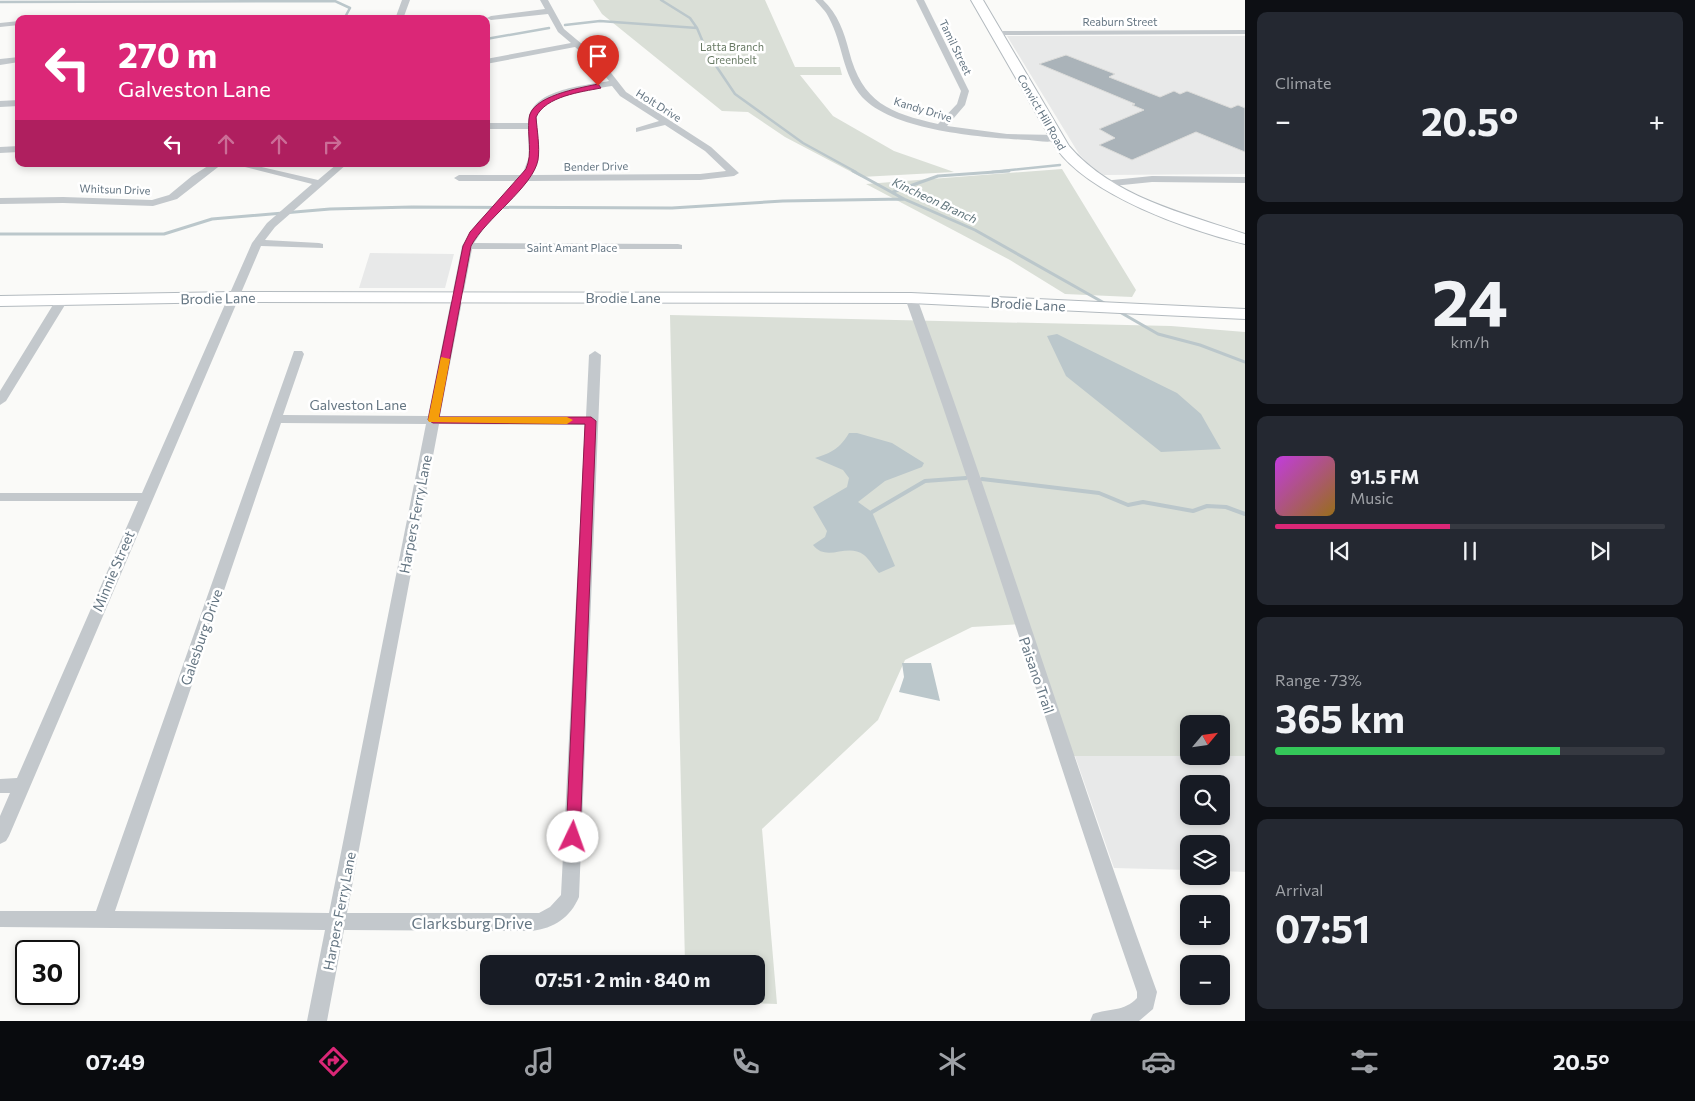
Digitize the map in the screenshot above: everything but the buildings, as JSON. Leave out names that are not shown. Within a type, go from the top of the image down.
[{"type":"main road","name":"Convict Hill Road","points":[[977,0],[1057,138],[1075,164],[1103,184],[1137,200],[1245,239]]},
{"type":"main road","name":"Brodie Lane","points":[[0,300],[59,304],[231,302],[913,303],[1245,314]]},
{"type":"main road","name":"Brodie Lane","points":[[0,310],[59,304]]},
{"type":"main road","name":"Brodie Lane","points":[[1084,310],[1245,323]]},
{"type":"street","points":[[400,15],[406,0]]},
{"type":"street","name":"Holt Drive","points":[[544,0],[551,11],[556,25],[598,62],[613,83],[630,101],[708,149],[734,173]]},
{"type":"street","name":"Kandy Drive","points":[[819,0],[830,11],[853,78],[862,92],[874,103],[891,112],[941,127],[991,136],[1057,138]]},
{"type":"street","name":"Tamil Street","points":[[920,0],[965,91],[961,105],[941,127]]},
{"type":"street","points":[[491,18],[551,11]]},
{"type":"street","points":[[0,25],[15,23]]},
{"type":"street","name":"Reaburn Street","points":[[996,33],[1245,32]]},
{"type":"street","points":[[490,61],[577,44]]},
{"type":"street","points":[[0,62],[15,60]]},
{"type":"street","name":"Harpers Ferry Lane","points":[[318,1021],[467,246],[474,233],[524,177],[534,160],[532,126],[535,110],[549,100],[569,92],[613,83]]},
{"type":"street","points":[[0,104],[15,103]]},
{"type":"street","points":[[639,130],[665,122]]},
{"type":"street","points":[[490,126],[532,126]]},
{"type":"street","points":[[0,150],[15,149]]},
{"type":"street","name":"Whitsun Drive","points":[[0,201],[36,199],[153,203],[173,197],[194,178],[212,167]]},
{"type":"street","points":[[251,167],[320,183]]},
{"type":"street","points":[[280,217],[339,167]]},
{"type":"street","name":"Bender Drive","points":[[459,178],[700,178],[734,173]]},
{"type":"street","points":[[1103,184],[1152,179],[1245,180]]},
{"type":"street","name":"Minnie Street","points":[[0,836],[145,497],[257,243],[280,217]]},
{"type":"street","points":[[257,243],[319,246]]},
{"type":"street","name":"Saint Amant Place","points":[[467,246],[678,247]]},
{"type":"street","name":"Paisano Trail","points":[[913,303],[1086,823],[1147,992],[1146,1002],[1134,1014],[1124,1018],[1100,1021]]},
{"type":"street","points":[[0,402],[59,304]]},
{"type":"street","name":"Galesburg Drive","points":[[103,919],[298,354]]},
{"type":"street","name":"Clarksburg Drive","points":[[0,920],[103,919],[536,923],[548,919],[565,907],[570,897],[595,355]]},
{"type":"street","name":"Galveston Lane","points":[[276,419],[591,421]]},
{"type":"street","points":[[0,497],[145,497]]},
{"type":"street","points":[[0,786],[21,785]]},
{"type":"shaded area","points":[[1007,36],[1245,36],[1245,174],[1104,175],[1092,168],[1079,154]]},
{"type":"shaded area","points":[[370,253],[454,254],[445,288],[359,288]]},
{"type":"shaded area","points":[[1057,334],[1177,393],[1201,414],[1221,449],[1161,452],[1066,376],[1047,336]]},
{"type":"shaded area","points":[[849,433],[857,433],[892,443],[924,463],[922,467],[885,481],[858,502],[872,512],[895,566],[879,573],[864,555],[858,552],[851,550],[831,553],[824,552],[813,545],[825,537],[827,531],[813,507],[847,487],[849,478],[843,470],[815,458],[835,449]]},
{"type":"shaded area","points":[[902,663],[931,663],[940,701],[899,692],[904,677]]},
{"type":"shaded area","points":[[1075,756],[1180,756],[1180,765],[1230,765],[1230,756],[1245,756],[1245,872],[1230,871],[1230,835],[1180,835],[1180,870],[1114,868]]},
{"type":"green space","name":"Latta Branch Greenbelt","points":[[593,0],[765,0],[795,67],[840,67],[842,75],[800,75],[833,116],[894,151],[954,172],[861,177],[785,137],[748,112],[722,111],[602,14]]},
{"type":"green space","points":[[1062,169],[1136,290],[1132,297],[1065,294],[1010,260],[866,184]]},
{"type":"green space","points":[[670,315],[1171,326],[1245,332],[1245,756],[1230,756],[1230,715],[1180,715],[1180,756],[1075,756],[1065,758],[1020,624],[972,627],[905,660],[878,720],[762,829],[777,1004],[765,1004],[765,955],[685,955]]},
{"type":"waterway","name":"Kincheon Branch","points":[[661,0],[690,18],[697,28]]},
{"type":"waterway","points":[[0,2],[335,1],[350,8],[346,15]]},
{"type":"waterway","points":[[565,25],[600,21],[697,28]]},
{"type":"waterway","points":[[490,38],[549,28]]},
{"type":"waterway","name":"Kincheon Branch","points":[[697,28],[708,54],[735,94],[803,143],[856,172]]},
{"type":"waterway","points":[[992,172],[1060,165]]},
{"type":"waterway","name":"Kincheon Branch","points":[[853,171],[904,199]]},
{"type":"waterway","points":[[893,192],[938,176],[1009,171]]},
{"type":"waterway","points":[[0,234],[164,234],[212,219],[330,209],[412,207],[672,208],[783,201],[904,199]]},
{"type":"waterway","name":"Kincheon Branch","points":[[904,199],[975,230],[1106,304]]},
{"type":"waterway","name":"Kincheon Branch","points":[[1118,311],[1158,334],[1200,345],[1245,362]]},
{"type":"waterway","points":[[872,512],[925,481],[966,478]]},
{"type":"waterway","points":[[982,479],[1099,493],[1128,505],[1143,502],[1193,511],[1207,506],[1226,507],[1245,514]]},
{"type":"slow traffic","points":[[445,359],[433,420],[567,420]]},
{"type":"route","points":[[573,837],[591,421],[433,420],[467,246],[480,224],[518,186],[530,170],[534,160],[532,117],[535,110],[556,96],[598,86]]}]
